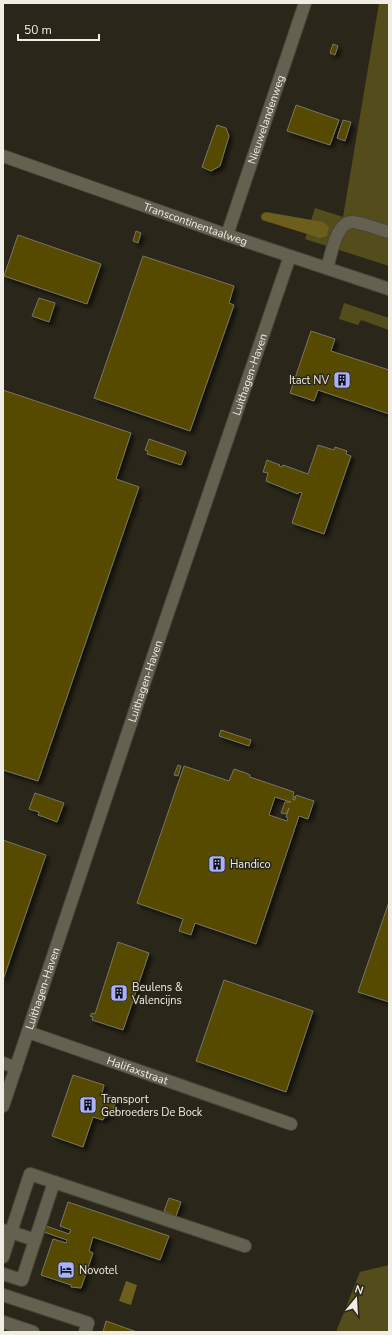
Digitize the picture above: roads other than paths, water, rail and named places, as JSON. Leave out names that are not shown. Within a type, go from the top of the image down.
[{"type":"street","name":"Nieuwelandenweg","points":[[227,235],[305,3]]},
{"type":"street","name":"Transcontinentaalweg","points":[[3,156],[227,235],[389,289]]},
{"type":"street","points":[[327,268],[338,232],[342,226],[348,222],[389,232]]},
{"type":"street","name":"Luithagen-Haven","points":[[3,1106],[157,645],[290,256]]},
{"type":"street","name":"Halifaxstraat","points":[[28,1032],[291,1124]]},
{"type":"street","points":[[3,1063],[16,1068]]},
{"type":"street","points":[[3,1257],[7,1231],[30,1174],[245,1246]]},
{"type":"street","points":[[3,1274],[22,1280],[54,1182]]},
{"type":"street","points":[[7,1231],[35,1240]]},
{"type":"street","points":[[3,1295],[88,1323],[85,1332]]},
{"type":"street","points":[[3,1322],[33,1332]]},
{"type":"place","name":"Itact NV","points":[[342,380]]},
{"type":"place","name":"Handico","points":[[217,864]]},
{"type":"place","name":"Beulens & Valencijns","points":[[119,993]]},
{"type":"place","name":"Transport Gebroeders De Bock","points":[[88,1105]]},
{"type":"place","name":"Novotel","points":[[66,1270]]}]
